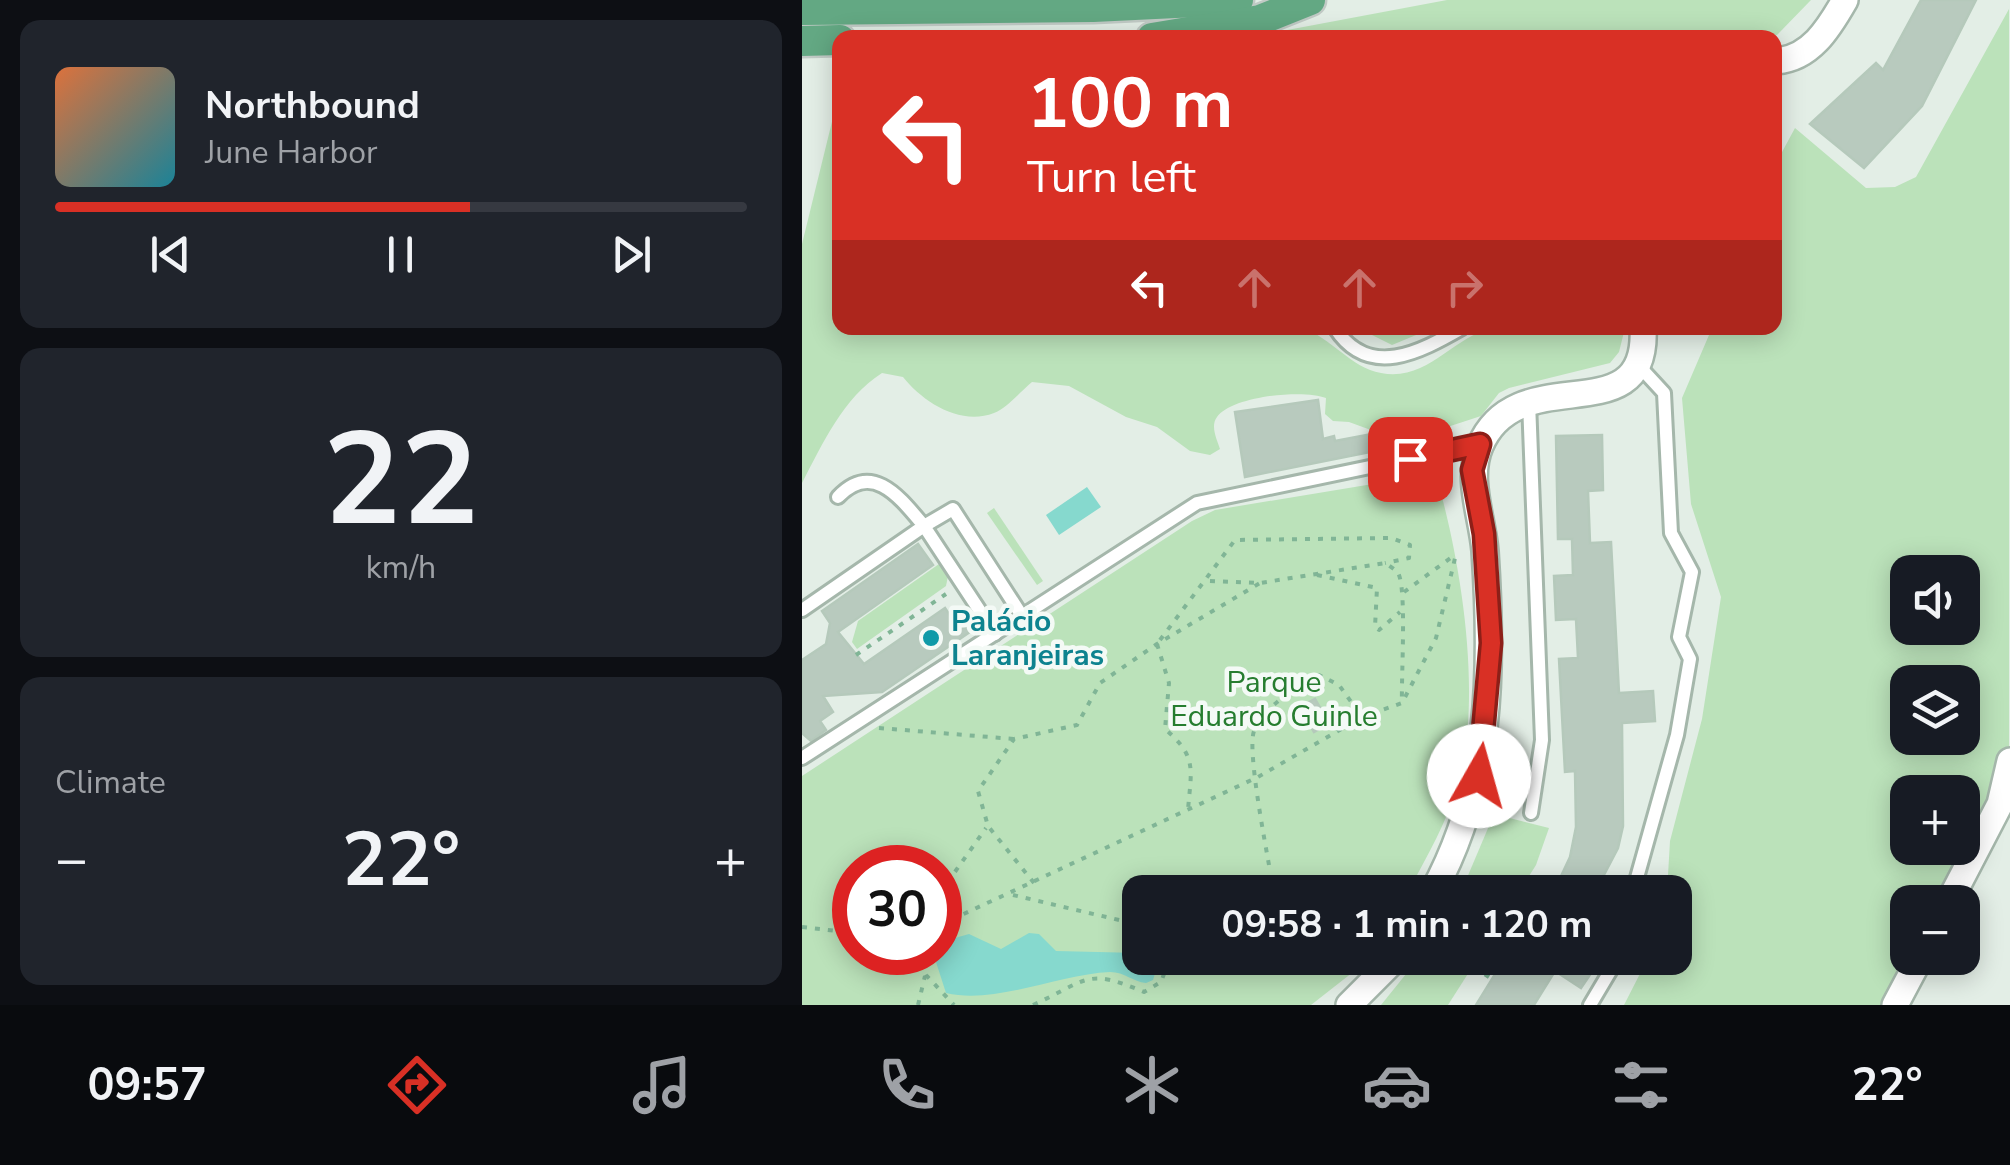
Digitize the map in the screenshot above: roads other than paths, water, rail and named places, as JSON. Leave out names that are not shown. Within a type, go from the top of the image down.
[{"type":"main road","points":[[802,10],[1093,7],[1238,0]]},
{"type":"main road","points":[[1200,30],[1260,20],[1310,0]]},
{"type":"main road","points":[[802,40],[832,40]]},
{"type":"street","points":[[1782,60],[1800,57],[1830,26],[1845,0]]},
{"type":"street","points":[[1440,875],[1479,776],[1490,660],[1484,534],[1472,470],[1480,444],[1497,418],[1528,400],[1614,388],[1640,368],[1642,335]]},
{"type":"street","points":[[1958,885],[2000,804],[2010,761]]},
{"type":"street","points":[[1349,1005],[1379,975]]},
{"type":"street","points":[[1896,1005],[1911,975]]},
{"type":"lane","points":[[1342,335],[1358,351],[1398,359],[1448,335]]},
{"type":"lane","points":[[1638,875],[1677,735],[1690,659],[1679,637],[1692,572],[1671,533],[1664,394],[1640,368]]},
{"type":"lane","points":[[1528,400],[1542,740],[1531,813]]},
{"type":"lane","points":[[802,758],[1198,503],[1480,444]]},
{"type":"lane","points":[[838,497],[857,484],[882,483],[895,491],[924,526],[995,634]]},
{"type":"lane","points":[[802,610],[953,509],[1022,616]]},
{"type":"lane","points":[[1590,1005],[1609,975]]},
{"type":"water","points":[[1087,487],[1101,507],[1059,535],[1046,515]]},
{"type":"water","points":[[1029,933],[1039,934],[1056,951],[1122,953],[1122,975],[1091,974],[985,995],[946,993],[940,975],[962,975],[962,936],[969,934],[1001,949]]},
{"type":"water","points":[[1122,975],[1155,975],[1146,983]]},
{"type":"place","name":"Palácio Laranjeiras","points":[[931,638]]},
{"type":"park label","name":"Parque Eduardo Guinle","points":[[1274,699]]}]
